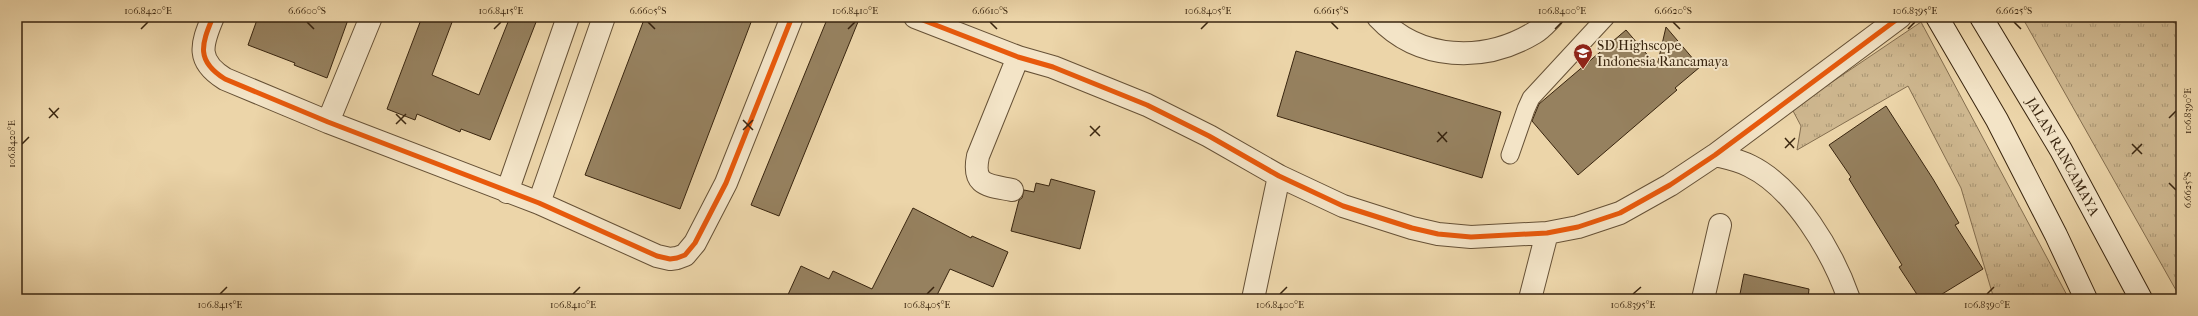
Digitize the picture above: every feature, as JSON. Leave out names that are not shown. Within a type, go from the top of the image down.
[{"type":"street","points":[[214,17],[203,45],[204,56],[207,64],[213,71],[243,88],[507,192],[539,203],[657,256],[670,259],[685,255],[695,243],[726,183],[792,17]]},
{"type":"street","points":[[328,122],[371,17]]},
{"type":"street","points":[[507,192],[568,17]]},
{"type":"street","points":[[539,203],[604,17]]},
{"type":"street","points":[[915,17],[1018,56],[1053,67],[1147,105],[1209,136],[1279,176],[1343,206],[1376,218],[1438,234],[1470,237],[1547,233],[1578,227],[1620,213],[1670,185],[1715,155],[1900,17]]},
{"type":"street","points":[[1378,17],[1388,28],[1422,47],[1461,55],[1500,50],[1536,33],[1552,17]]},
{"type":"street","points":[[1937,17],[1997,120],[2086,299]]},
{"type":"street","name":"JALAN RANCAMAYA","points":[[1981,17],[2061,150],[2141,299]]},
{"type":"street","points":[[1012,190],[984,183],[977,177],[975,168],[978,156],[1018,56]]},
{"type":"street","points":[[1715,155],[1738,160],[1752,166],[1779,186],[1813,228],[1841,278],[1849,299]]},
{"type":"street","points":[[1253,299],[1279,176]]},
{"type":"street","points":[[1703,299],[1720,225]]},
{"type":"street","points":[[1530,299],[1547,233]]},
{"type":"lane","points":[[1510,155],[1531,98],[1606,17]]},
{"type":"green space","points":[[2022,17],[2167,17],[2181,28],[2181,299]]},
{"type":"green space","points":[[1921,22],[2069,299],[1994,299],[1961,188],[1908,86],[1797,150],[1801,126],[1792,109]]},
{"type":"building","points":[[258,17],[349,17],[327,78],[294,65],[295,63],[248,45]]},
{"type":"building","points":[[422,17],[454,17],[432,75],[479,95],[510,17],[538,17],[490,140],[461,129],[460,132],[417,114],[415,120],[387,109]]},
{"type":"building","points":[[645,17],[753,17],[680,209],[585,175]]},
{"type":"building","points":[[828,17],[860,17],[779,216],[751,205]]},
{"type":"building","points":[[1666,27],[1700,67],[1675,88],[1677,90],[1578,175],[1532,121],[1539,104],[1626,30],[1657,66]]},
{"type":"building","points":[[1296,51],[1501,112],[1482,178],[1277,116]]},
{"type":"building","points":[[1886,106],[1933,179],[1959,223],[1955,225],[1983,269],[1934,299],[1920,299],[1899,267],[1902,265],[1849,179],[1851,177],[1829,145]]},
{"type":"building","points":[[1051,179],[1095,191],[1080,249],[1011,231],[1019,200],[1022,198],[1024,190],[1034,192],[1036,183],[1049,186]]},
{"type":"building","points":[[913,208],[971,238],[972,236],[1008,252],[993,287],[950,269],[935,299],[786,299],[801,266],[829,279],[833,271],[872,289]]},
{"type":"building","points":[[1744,274],[1809,289],[1808,299],[1739,299]]},
{"type":"cycle path","points":[[213,17],[204,44],[205,59],[209,66],[225,79],[328,122],[539,203],[657,256],[670,259],[685,255],[695,243],[726,183],[792,17]]},
{"type":"cycle path","points":[[915,17],[1018,57],[1053,67],[1147,105],[1209,136],[1279,176],[1343,206],[1412,228],[1438,234],[1471,237],[1547,233],[1578,227],[1620,213],[1670,185],[1715,155],[1900,17]]},
{"type":"place","name":"SD Highscope Indonesia Rancamaya","points":[[1583,70]]}]
